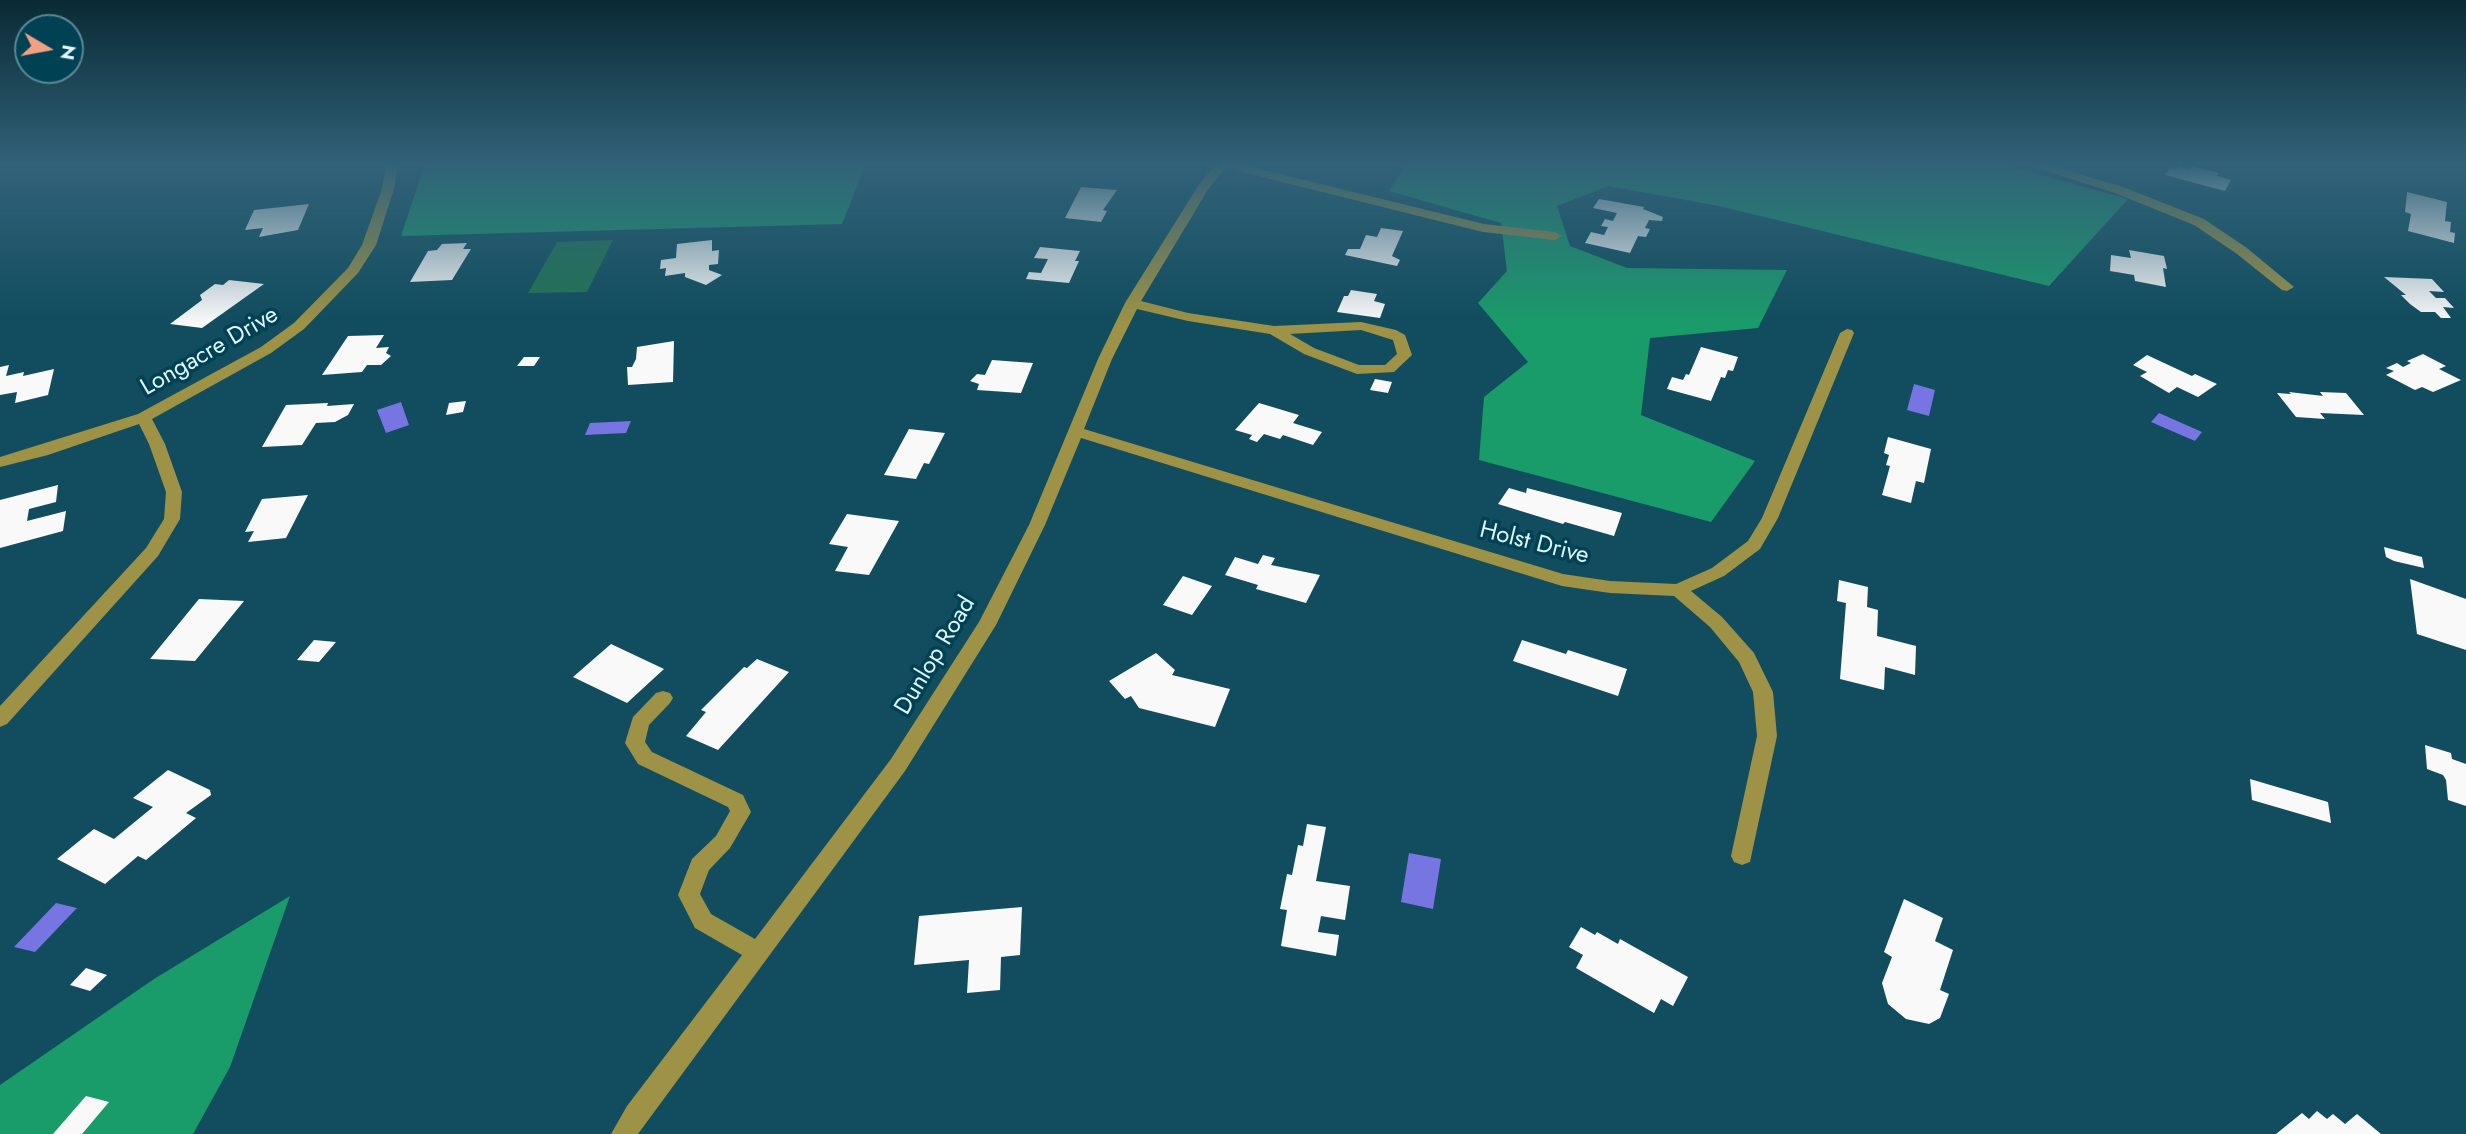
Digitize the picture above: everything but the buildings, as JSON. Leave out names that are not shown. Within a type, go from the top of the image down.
[{"type":"street","name":"Longacre Drive","points":[[0,461],[41,451],[143,417],[267,350],[299,326],[328,299],[353,270],[369,245],[379,217]]},
{"type":"street","name":"Dunlop Road","points":[[624,1134],[898,765],[987,625],[1037,526],[1105,359],[1132,303],[1185,217]]},
{"type":"street","points":[[1445,217],[1483,228],[1555,236]]},
{"type":"street","points":[[2186,217],[2199,222],[2242,251],[2287,288]]},
{"type":"street","points":[[1132,303],[1188,317],[1274,330],[1361,326],[1391,333],[1400,338],[1405,355],[1389,369],[1357,370],[1309,351],[1274,330]]},
{"type":"street","name":"Holst Drive","points":[[1075,431],[1562,580],[1610,587],[1678,590],[1718,572],[1754,545],[1770,518],[1847,333]]},
{"type":"street","points":[[0,719],[152,552],[172,519],[174,492],[157,444],[143,417]]},
{"type":"street","points":[[1678,590],[1716,622],[1747,658],[1763,692],[1767,736],[1742,856]]},
{"type":"street","points":[[663,698],[640,722],[635,743],[645,758],[728,796],[736,801],[741,811],[723,842],[701,865],[689,895],[703,920],[758,952]]},
{"type":"green space","points":[[407,217],[845,217],[842,224],[401,236]]},
{"type":"green space","points":[[1480,217],[1561,217],[1570,246],[1627,268],[1787,270],[1758,328],[1650,338],[1641,415],[1755,461],[1711,522],[1479,460],[1484,397],[1528,362],[1478,303],[1507,271],[1501,223]]},
{"type":"green space","points":[[1764,217],[2112,217],[2049,286]]},
{"type":"green space","points":[[613,240],[587,292],[528,293],[557,242]]},
{"type":"green space","points":[[290,896],[230,1067],[193,1134],[0,1134],[0,1085],[154,979]]},
{"type":"shaded area","points":[[1914,384],[1935,390],[1929,416],[1907,410]]},
{"type":"shaded area","points":[[401,402],[409,425],[386,433],[377,410]]},
{"type":"shaded area","points":[[2159,413],[2202,432],[2195,441],[2151,422]]},
{"type":"shaded area","points":[[631,421],[626,433],[585,435],[590,423]]},
{"type":"shaded area","points":[[1409,853],[1441,859],[1433,909],[1401,902]]},
{"type":"shaded area","points":[[56,903],[77,908],[35,952],[14,947]]}]
